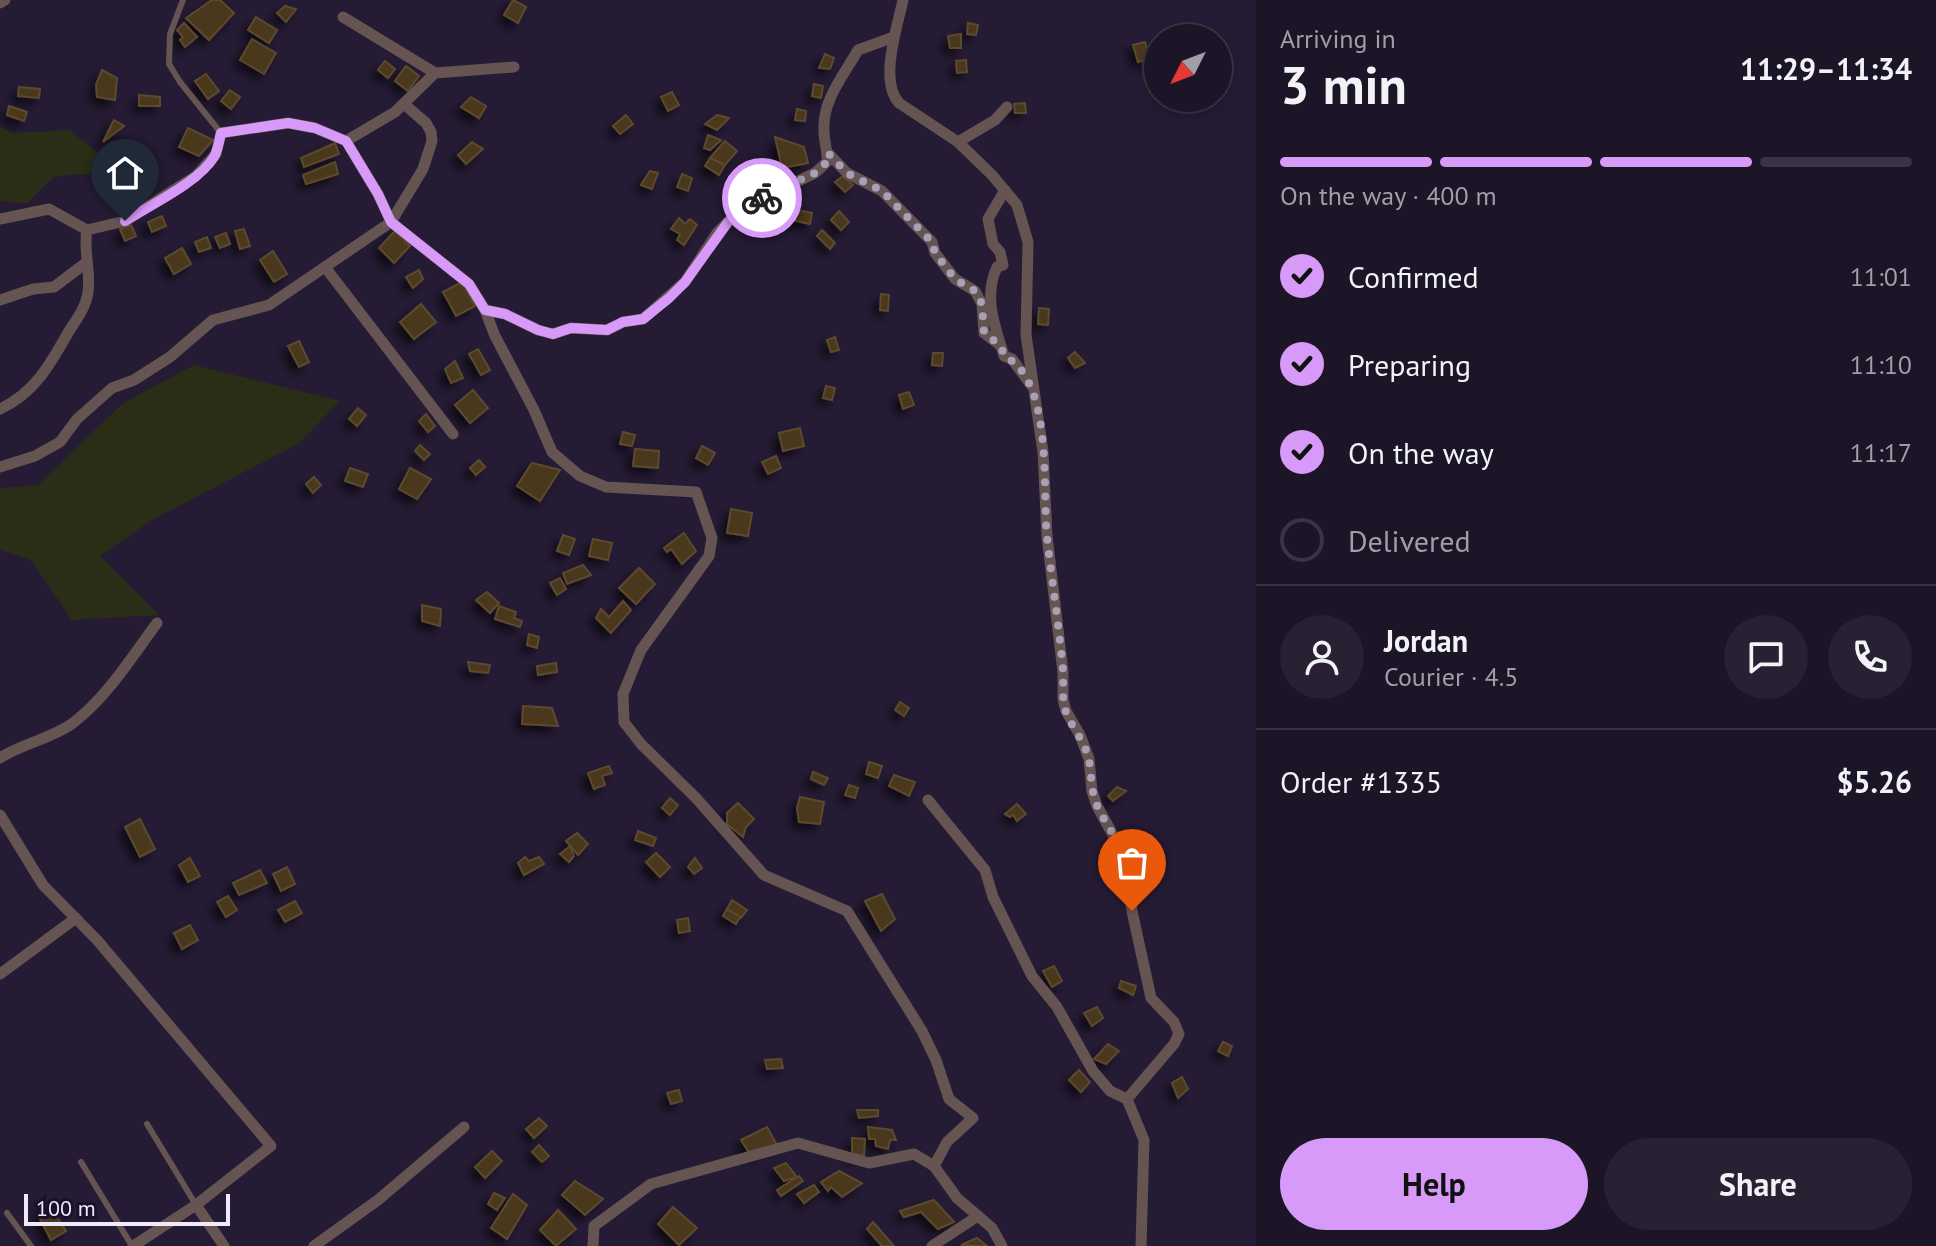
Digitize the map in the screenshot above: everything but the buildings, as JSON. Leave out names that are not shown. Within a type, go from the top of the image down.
[{"type":"street","points":[[903,0],[888,80],[891,95],[958,142],[1005,190],[1017,205],[1028,242],[1026,335],[1043,452],[1047,536],[1066,711],[1089,759],[1092,791],[1097,806],[1123,853],[1151,998],[1174,1022],[1179,1034],[1127,1099]]},
{"type":"street","points":[[343,17],[435,73],[514,67]]},
{"type":"street","points":[[485,310],[505,314],[553,334],[571,328],[607,330],[623,322],[643,319],[685,282],[728,222],[750,203],[815,173],[827,162],[823,131],[826,106],[858,50],[894,37]]},
{"type":"street","points":[[346,141],[385,119],[435,73]]},
{"type":"street","points":[[0,467],[35,456],[60,442],[77,419],[112,388],[134,380],[170,357],[213,320],[269,305],[391,222],[423,169],[432,141],[426,123],[404,104]]},
{"type":"street","points":[[958,142],[995,120],[1007,107]]},
{"type":"street","points":[[0,219],[49,209],[87,230],[125,221],[196,176],[216,154],[221,133],[288,123],[315,128],[346,141],[391,222],[469,284],[485,310],[552,452],[580,476],[606,487],[696,492],[712,538],[709,556],[641,650],[623,694],[624,722],[764,875],[847,911],[922,1031],[949,1099],[973,1118],[947,1142],[934,1166]]},
{"type":"street","points":[[828,153],[847,173],[882,191],[932,242],[935,253],[955,279],[975,291],[982,304],[984,333],[1001,346]]},
{"type":"street","points":[[1005,190],[988,219],[993,244],[1000,252],[1003,265],[997,267],[990,294],[1004,356],[1012,359],[1035,393]]},
{"type":"street","points":[[0,409],[38,382],[82,311],[88,292],[84,243],[87,230]]},
{"type":"street","points":[[0,300],[33,289],[54,287],[87,262]]},
{"type":"street","points":[[325,267],[453,434]]},
{"type":"street","points":[[0,758],[15,748],[71,724],[99,700],[157,623]]},
{"type":"street","points":[[928,800],[985,870],[993,897],[1032,976],[1057,1007],[1093,1071],[1110,1091],[1127,1099],[1144,1140],[1141,1246]]},
{"type":"street","points":[[0,815],[43,885],[76,918],[271,1146],[196,1205],[133,1246]]},
{"type":"street","points":[[0,974],[76,918]]},
{"type":"street","points":[[314,1246],[378,1200],[464,1127]]},
{"type":"street","points":[[593,1246],[594,1226],[651,1184],[798,1143],[869,1163],[914,1154],[934,1166],[957,1198],[992,1228],[1002,1246]]},
{"type":"street","points":[[196,1205],[224,1246]]},
{"type":"street","points":[[932,1246],[978,1216]]},
{"type":"lane","points":[[183,0],[170,34],[169,64],[221,133]]},
{"type":"lane","points":[[147,1124],[196,1205]]},
{"type":"lane","points":[[81,1162],[133,1246]]},
{"type":"lane","points":[[7,1213],[31,1246]]},
{"type":"green space","points":[[0,126],[12,133],[69,130],[126,175],[54,177],[26,204],[0,201]]},
{"type":"green space","points":[[194,365],[340,401],[298,444],[152,520],[100,556],[159,615],[72,620],[31,560],[0,550],[0,488],[38,485],[123,403]]},
{"type":"way so far","points":[[762,198],[815,173],[827,162],[828,153],[847,173],[882,191],[932,242],[935,253],[955,279],[975,291],[982,304],[984,333],[1001,346],[1004,356],[1012,359],[1027,377],[1035,393],[1043,452],[1047,536],[1063,672],[1063,699],[1089,759],[1092,791],[1097,806],[1123,853],[1132,911]]},
{"type":"route","points":[[125,221],[196,176],[208,165],[216,154],[221,133],[288,123],[315,128],[346,141],[391,222],[469,284],[485,310],[505,314],[553,334],[571,328],[607,330],[623,322],[643,319],[685,282],[717,233],[742,208],[762,198]]}]
